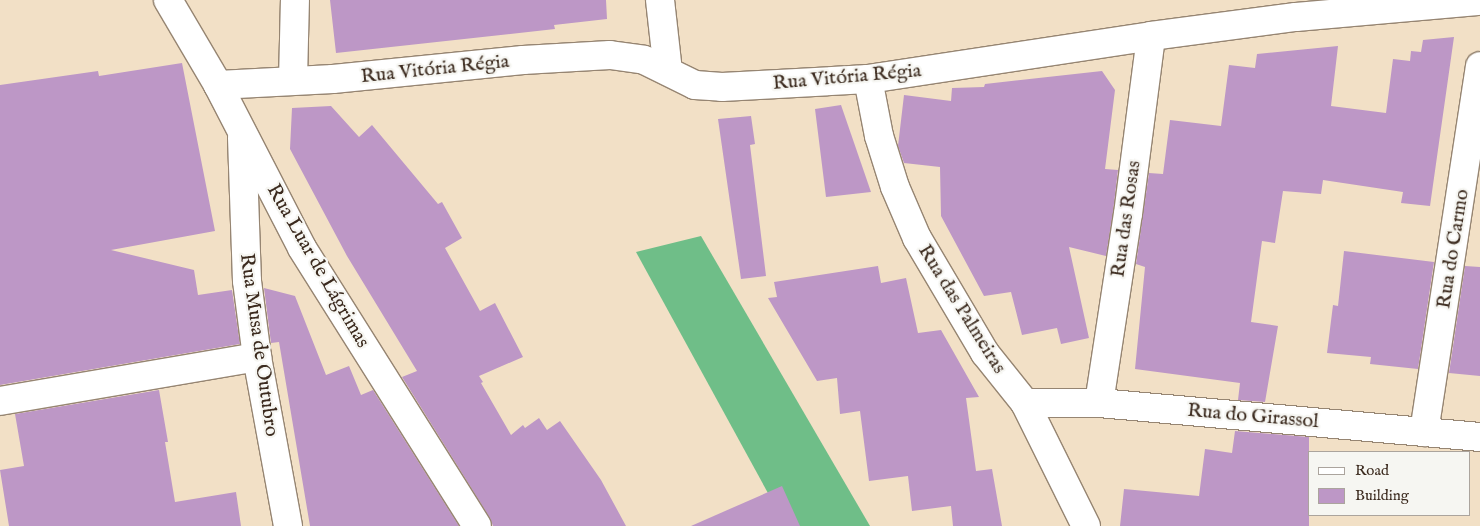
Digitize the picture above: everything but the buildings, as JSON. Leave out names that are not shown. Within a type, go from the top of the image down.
[{"type":"street","name":"Rua Luar de Lágrimas","points":[[168,0],[218,85],[302,248],[478,526]]},
{"type":"street","points":[[292,80],[295,0]]},
{"type":"street","points":[[660,0],[668,71]]},
{"type":"street","name":"Rua Vitória Régia","points":[[218,85],[332,79],[523,60],[610,55],[644,60],[695,85],[722,87],[868,79],[1151,36],[1296,17],[1480,1]]},
{"type":"street","name":"Rua das Rosas","points":[[1099,403],[1128,214],[1151,36]]},
{"type":"street","name":"Rua do Carmo","points":[[1424,432],[1480,66]]},
{"type":"street","name":"Rua das Palmeiras","points":[[868,79],[879,136],[895,187],[917,238],[985,353],[1026,403],[1086,526]]},
{"type":"street","name":"Rua Musa de Outubro","points":[[242,132],[247,281],[257,357],[288,526]]},
{"type":"street","points":[[0,401],[257,357]]},
{"type":"street","name":"Rua do Girassol","points":[[1026,403],[1099,403],[1480,437]]},
{"type":"green space","points":[[701,236],[870,526],[786,526],[636,252]]}]
